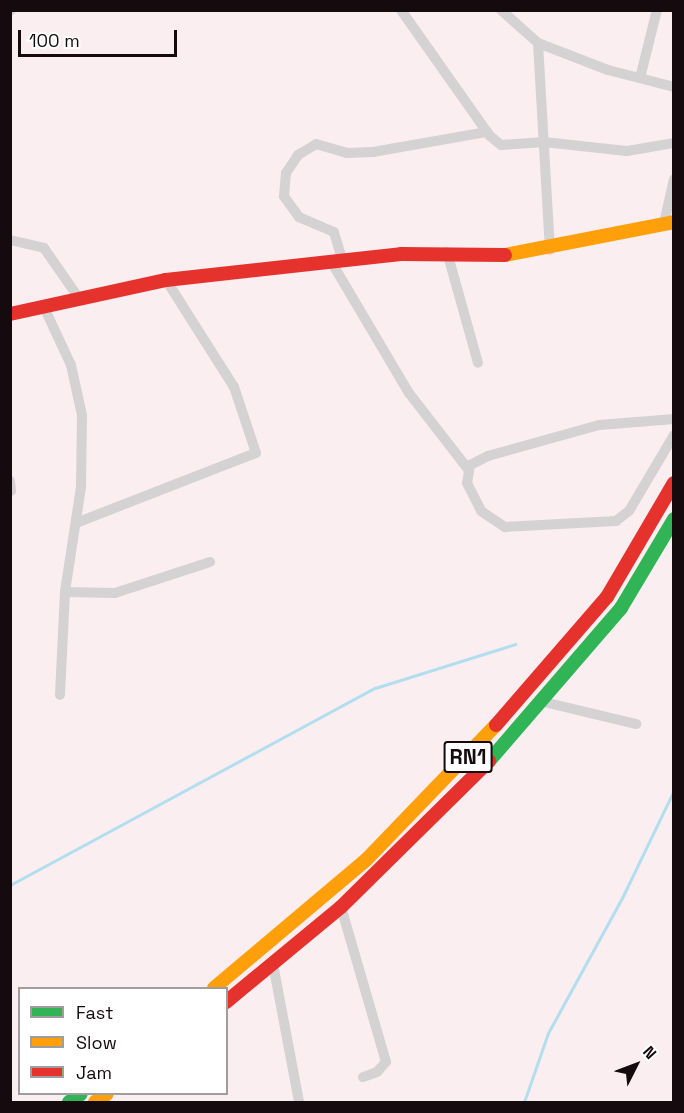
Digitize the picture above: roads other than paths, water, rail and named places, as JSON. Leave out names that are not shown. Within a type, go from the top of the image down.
[{"type":"main road","points":[[10,314],[166,279],[447,252],[521,255],[669,222]]},
{"type":"main road","name":"RN1","points":[[214,987],[367,859],[510,711],[607,597],[674,483]]},
{"type":"main road","name":"RN1","points":[[228,1001],[341,907],[425,828],[544,702],[621,608],[674,519]]},
{"type":"main road","points":[[232,974],[243,990]]},
{"type":"street","points":[[401,10],[487,132],[501,145],[544,142],[605,151],[674,143]]},
{"type":"street","points":[[501,10],[538,43],[640,78],[674,87]]},
{"type":"street","points":[[640,78],[657,10]]},
{"type":"street","points":[[538,43],[549,250]]},
{"type":"street","points":[[487,132],[373,152],[347,153],[316,144],[298,155],[285,173],[284,196],[299,217],[334,232],[337,262],[409,393],[468,469],[468,487],[481,511],[505,527],[616,520],[629,511],[674,435]]},
{"type":"street","points":[[669,222],[674,179]]},
{"type":"street","points":[[10,240],[44,248],[78,297]]},
{"type":"street","points":[[447,252],[478,363]]},
{"type":"street","points":[[76,523],[236,464],[257,452],[234,387],[166,279]]},
{"type":"street","points":[[43,305],[79,389],[83,445],[76,523],[65,592],[60,695]]},
{"type":"street","points":[[468,469],[488,456],[599,425],[674,419]]},
{"type":"street","points":[[10,481],[11,491]]},
{"type":"street","points":[[65,592],[115,593],[210,562]]},
{"type":"street","points":[[544,702],[636,724]]},
{"type":"street","points":[[341,907],[386,1062],[377,1072],[363,1077]]},
{"type":"street","points":[[273,964],[299,1102]]},
{"type":"waterway","points":[[10,885],[375,688],[515,644]]},
{"type":"waterway","points":[[524,1102],[548,1033],[622,898],[674,790]]}]
